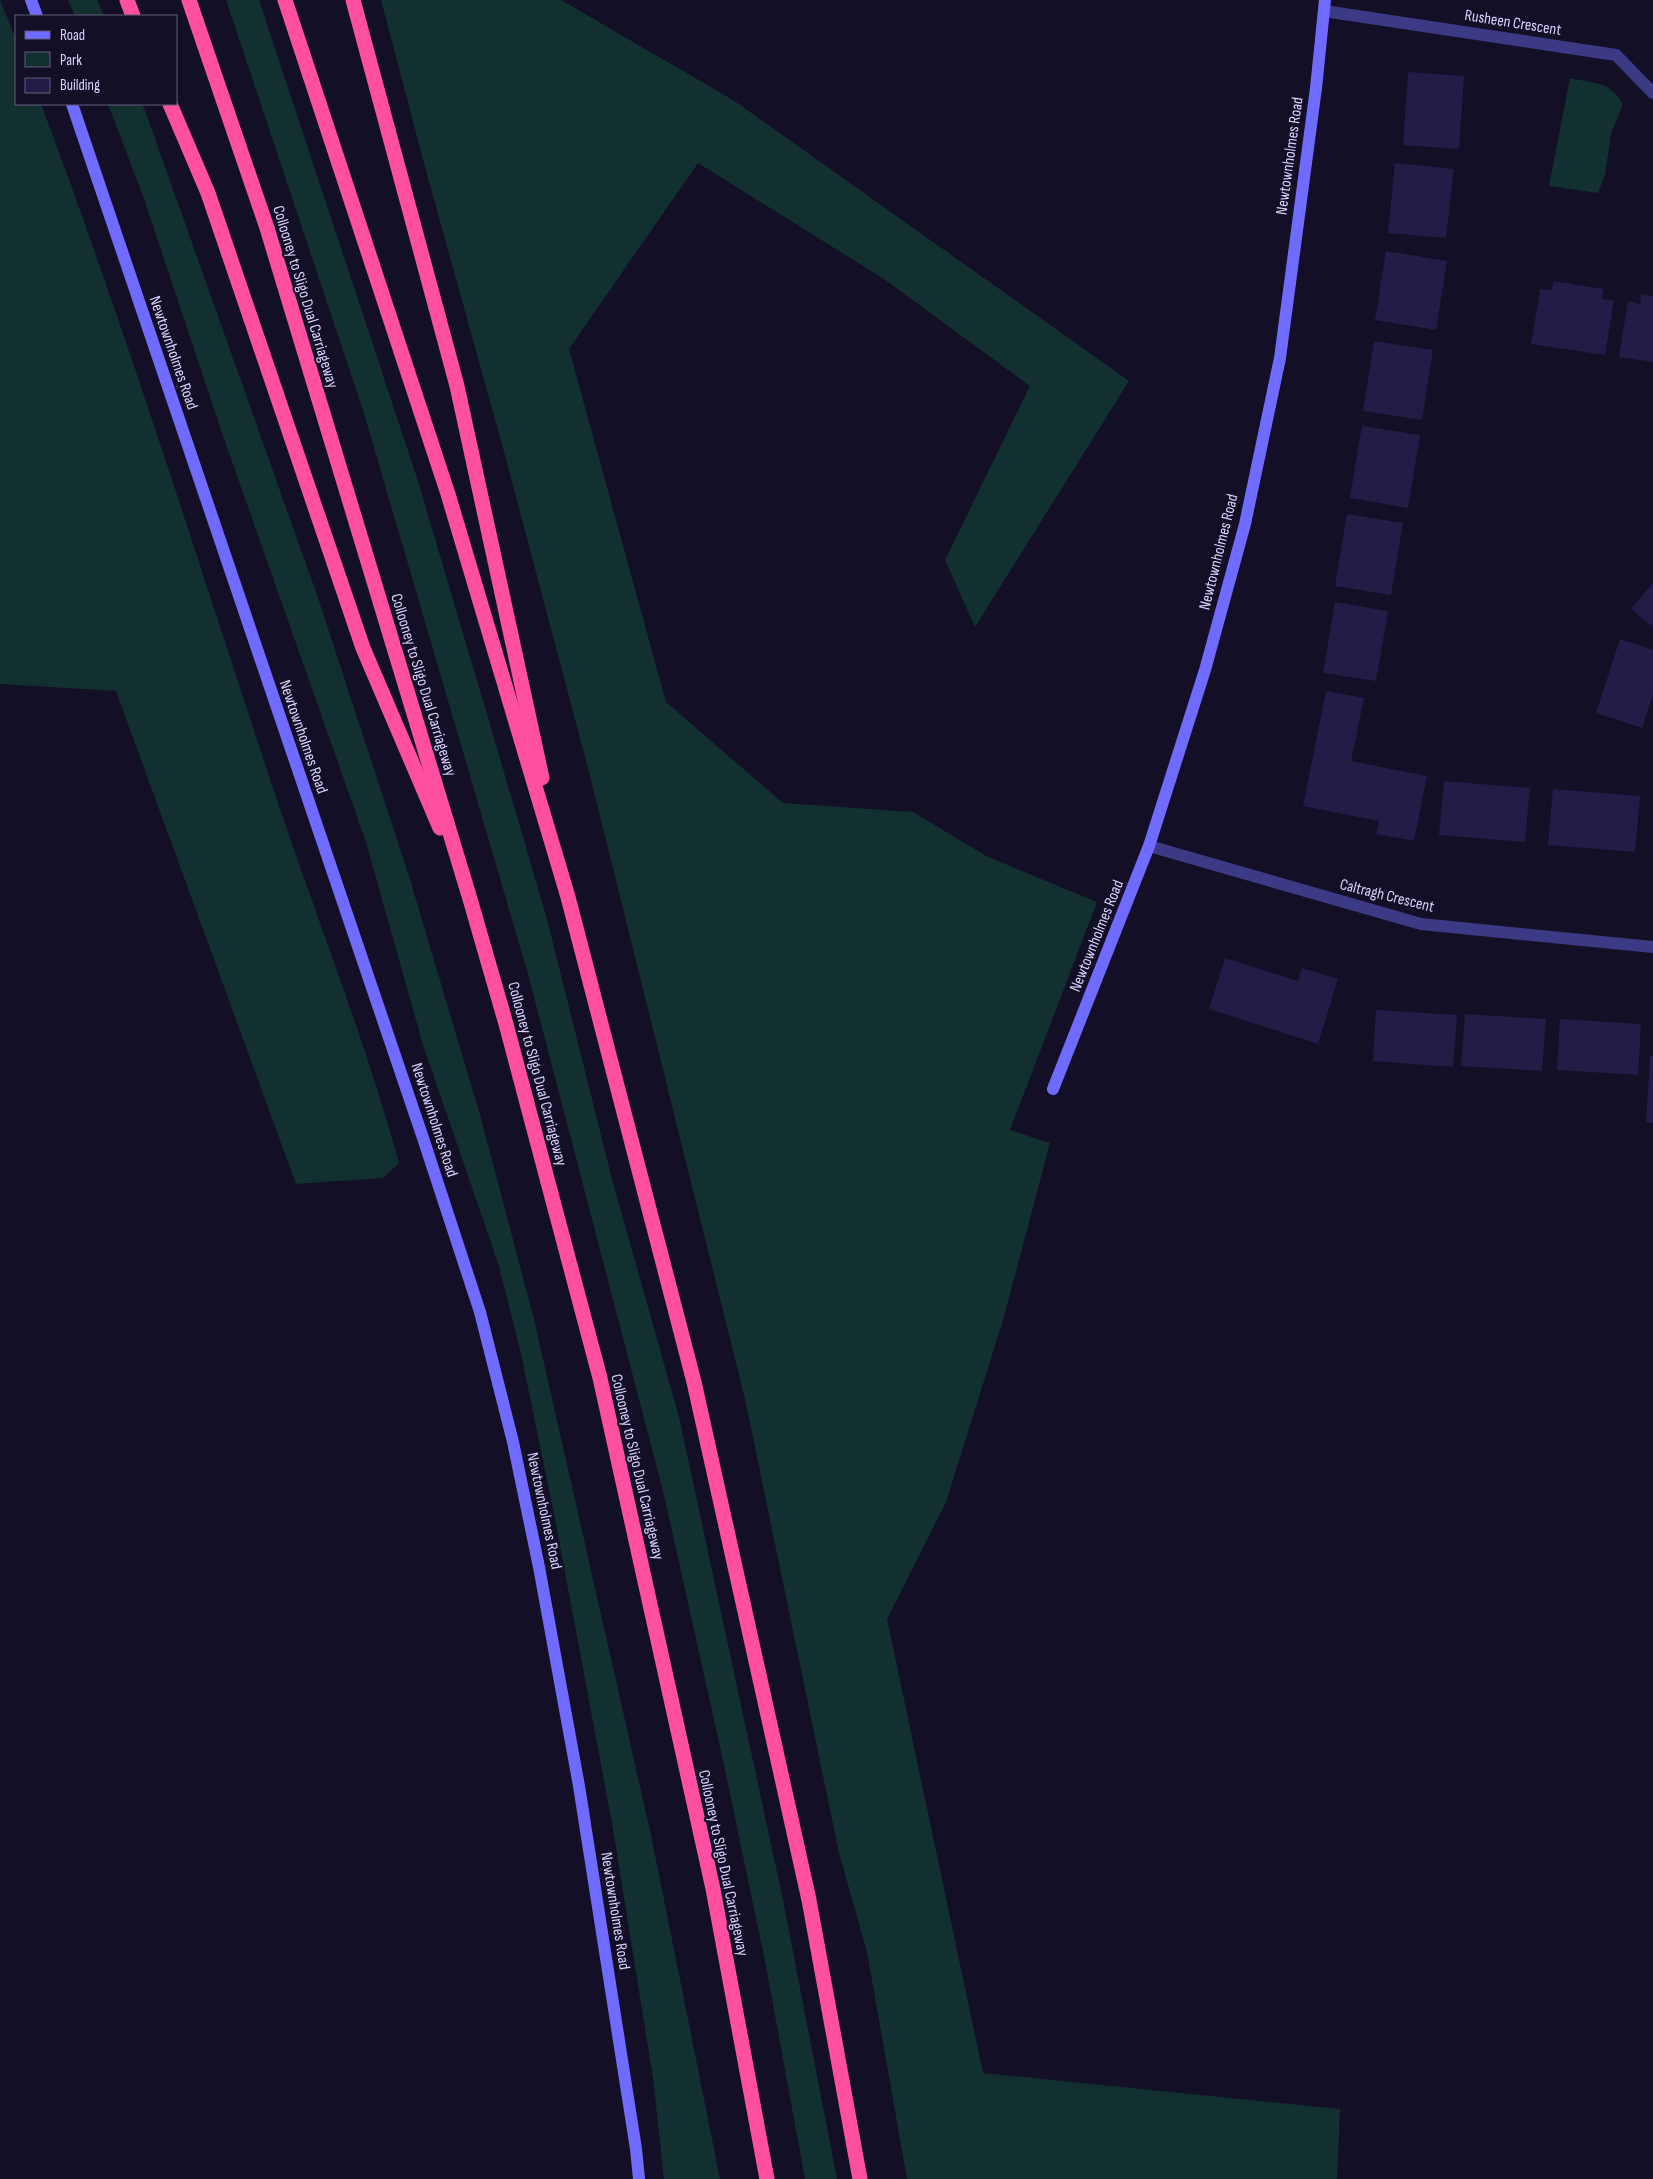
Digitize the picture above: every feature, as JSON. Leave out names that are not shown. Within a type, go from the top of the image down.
[{"type":"highway","points":[[127,0],[134,15]]},
{"type":"highway","name":"Collooney to Sligo Dual Carriageway","points":[[189,0],[267,228],[509,1034],[600,1378],[713,1889],[767,2179]]},
{"type":"highway","points":[[285,0],[448,494],[568,897],[694,1382],[809,1900],[860,2179]]},
{"type":"highway","points":[[353,0],[457,386],[568,897]]},
{"type":"highway","points":[[170,105],[208,193],[363,648],[470,899]]},
{"type":"street","points":[[31,0],[37,15]]},
{"type":"street","name":"Rusheen Crescent","points":[[1325,5],[1616,55],[1653,93]]},
{"type":"street","name":"Newtownholmes Road","points":[[1053,1089],[1150,846],[1205,670],[1249,506],[1280,358],[1325,5]]},
{"type":"street","name":"Newtownholmes Road","points":[[72,105],[423,1138],[480,1312],[513,1442],[544,1595],[579,1786],[636,2149],[638,2179]]},
{"type":"street","name":"Caltragh Crescent","points":[[1150,846],[1421,924],[1653,946]]},
{"type":"green space","points":[[0,0],[15,37],[15,105],[41,105],[104,278],[294,851],[372,1073],[399,1163],[383,1178],[296,1184],[116,691],[0,684]]},
{"type":"green space","points":[[68,0],[97,0],[104,15],[75,15]]},
{"type":"green space","points":[[226,0],[259,0],[417,478],[547,919],[613,1183],[679,1417],[783,1900],[837,2179],[805,2179],[766,1966],[723,1760],[664,1495],[528,974],[363,410]]},
{"type":"green space","points":[[381,0],[561,0],[733,100],[1129,381],[975,627],[945,560],[1030,386],[884,279],[698,163],[569,349],[666,702],[783,803],[913,812],[986,856],[1097,902],[1010,1130],[1050,1143],[1004,1317],[946,1502],[887,1619],[983,2073],[1340,2109],[1337,2179],[907,2179],[867,1952],[839,1853],[745,1399],[588,768]]},
{"type":"green space","points":[[1570,78],[1600,84],[1618,96],[1623,104],[1611,133],[1605,175],[1598,193],[1549,186]]},
{"type":"green space","points":[[108,105],[142,105],[147,116],[317,595],[409,876],[480,1115],[534,1319],[651,1835],[720,2179],[664,2179],[653,2078],[613,1829],[555,1519],[521,1354],[498,1263],[423,1045],[366,842],[222,433],[143,196]]},
{"type":"building","points":[[1408,72],[1464,76],[1459,149],[1403,145]]},
{"type":"building","points":[[1395,163],[1454,169],[1446,238],[1388,233]]},
{"type":"building","points":[[1386,251],[1447,261],[1436,330],[1375,320]]},
{"type":"building","points":[[1553,281],[1603,289],[1602,299],[1614,300],[1605,355],[1531,344],[1540,289],[1552,290]]},
{"type":"building","points":[[1641,294],[1653,296],[1653,362],[1619,357],[1628,301],[1640,304]]},
{"type":"building","points":[[1374,341],[1433,350],[1422,420],[1363,411]]},
{"type":"building","points":[[1362,426],[1420,435],[1408,508],[1350,498]]},
{"type":"building","points":[[1347,514],[1403,523],[1391,595],[1335,586]]},
{"type":"building","points":[[1653,583],[1653,627],[1631,609]]},
{"type":"building","points":[[1335,602],[1388,611],[1376,681],[1323,673]]},
{"type":"building","points":[[1620,639],[1653,650],[1653,694],[1642,728],[1596,713]]},
{"type":"building","points":[[1326,691],[1364,698],[1351,761],[1427,776],[1414,841],[1376,834],[1379,821],[1303,806]]},
{"type":"building","points":[[1444,781],[1530,788],[1525,842],[1439,835]]},
{"type":"building","points":[[1553,789],[1640,796],[1635,852],[1548,845]]},
{"type":"building","points":[[1225,958],[1298,981],[1302,968],[1338,979],[1318,1044],[1209,1009]]},
{"type":"building","points":[[1376,1010],[1457,1015],[1453,1067],[1373,1061]]},
{"type":"building","points":[[1465,1014],[1546,1019],[1542,1071],[1461,1066]]},
{"type":"building","points":[[1560,1019],[1641,1024],[1638,1075],[1557,1070]]},
{"type":"building","points":[[1650,1056],[1653,1056],[1653,1123],[1646,1122]]}]
